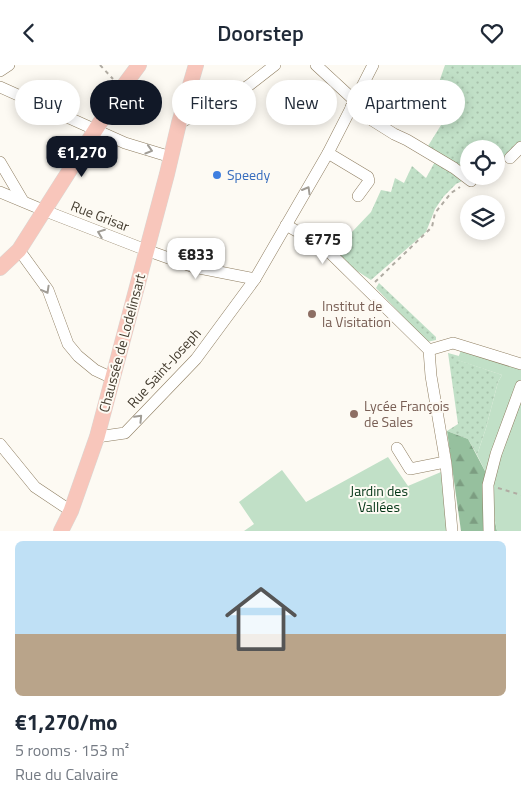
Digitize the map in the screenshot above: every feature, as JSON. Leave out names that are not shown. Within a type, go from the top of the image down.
[{"type":"main road","points":[[128,80],[140,65]]},
{"type":"main road","name":"Chaussée de Lodelinsart","points":[[192,80],[196,65]]},
{"type":"main road","points":[[0,268],[19,250],[98,125]]},
{"type":"main road","name":"Chaussée de Lodelinsart","points":[[61,531],[71,511],[97,437],[179,125]]},
{"type":"street","points":[[0,71],[9,65]]},
{"type":"street","points":[[256,80],[275,65]]},
{"type":"street","points":[[316,65],[347,98]]},
{"type":"street","name":"Rue Saint-Joseph","points":[[365,80],[373,65]]},
{"type":"street","points":[[0,87],[125,143],[171,157]]},
{"type":"street","name":"Rue Saint-Joseph","points":[[97,437],[125,433],[196,359],[255,279],[328,153],[347,116]]},
{"type":"street","points":[[382,125],[460,173]]},
{"type":"street","points":[[510,158],[521,147]]},
{"type":"street","points":[[328,153],[368,177],[369,181],[358,196]]},
{"type":"street","points":[[0,162],[23,201]]},
{"type":"street","name":"Rue Grisar","points":[[0,192],[43,211],[194,267],[255,279]]},
{"type":"street","points":[[286,225],[323,247],[429,350],[431,376],[446,462],[452,531]]},
{"type":"street","points":[[19,250],[48,291],[68,344],[78,356],[95,370],[112,378]]},
{"type":"street","points":[[429,350],[453,343],[521,364]]},
{"type":"street","points":[[490,531],[488,485],[496,454],[521,386]]},
{"type":"street","points":[[0,444],[35,487],[71,511]]},
{"type":"street","points":[[398,448],[410,469],[446,462]]},
{"type":"path","points":[[100,65],[114,80]]},
{"type":"path","points":[[369,293],[375,280],[432,227],[435,213],[451,193],[464,185]]},
{"type":"path","points":[[488,485],[521,495]]},
{"type":"green space","points":[[445,65],[521,65],[521,144],[505,158],[505,140],[460,140],[460,182],[444,196],[435,209],[426,232],[371,280],[331,254],[371,212],[381,190],[391,192],[395,178],[404,183],[412,166],[426,178],[437,158],[428,146],[441,125],[465,125],[465,80],[440,80]]},
{"type":"green space","points":[[379,283],[436,337],[436,340],[427,342],[376,288]]},
{"type":"green space","points":[[463,346],[521,359],[521,531],[497,531],[485,471],[477,455],[498,382],[502,375],[457,360]]},
{"type":"green space","points":[[448,353],[459,356],[458,360],[502,375],[498,382],[477,455],[468,439],[447,431],[458,424]]},
{"type":"green space","points":[[447,431],[468,439],[485,471],[497,531],[461,531]]},
{"type":"green space","name":"Jardin des Vallées","points":[[388,457],[408,486],[441,472],[450,531],[244,531],[254,524],[239,502],[282,470],[306,502]]},
{"type":"place","name":"Speedy","points":[[217,175]]},
{"type":"place","name":"Institut de la Visitation","points":[[312,314]]},
{"type":"place","name":"Lycée François de Sales","points":[[354,414]]}]
